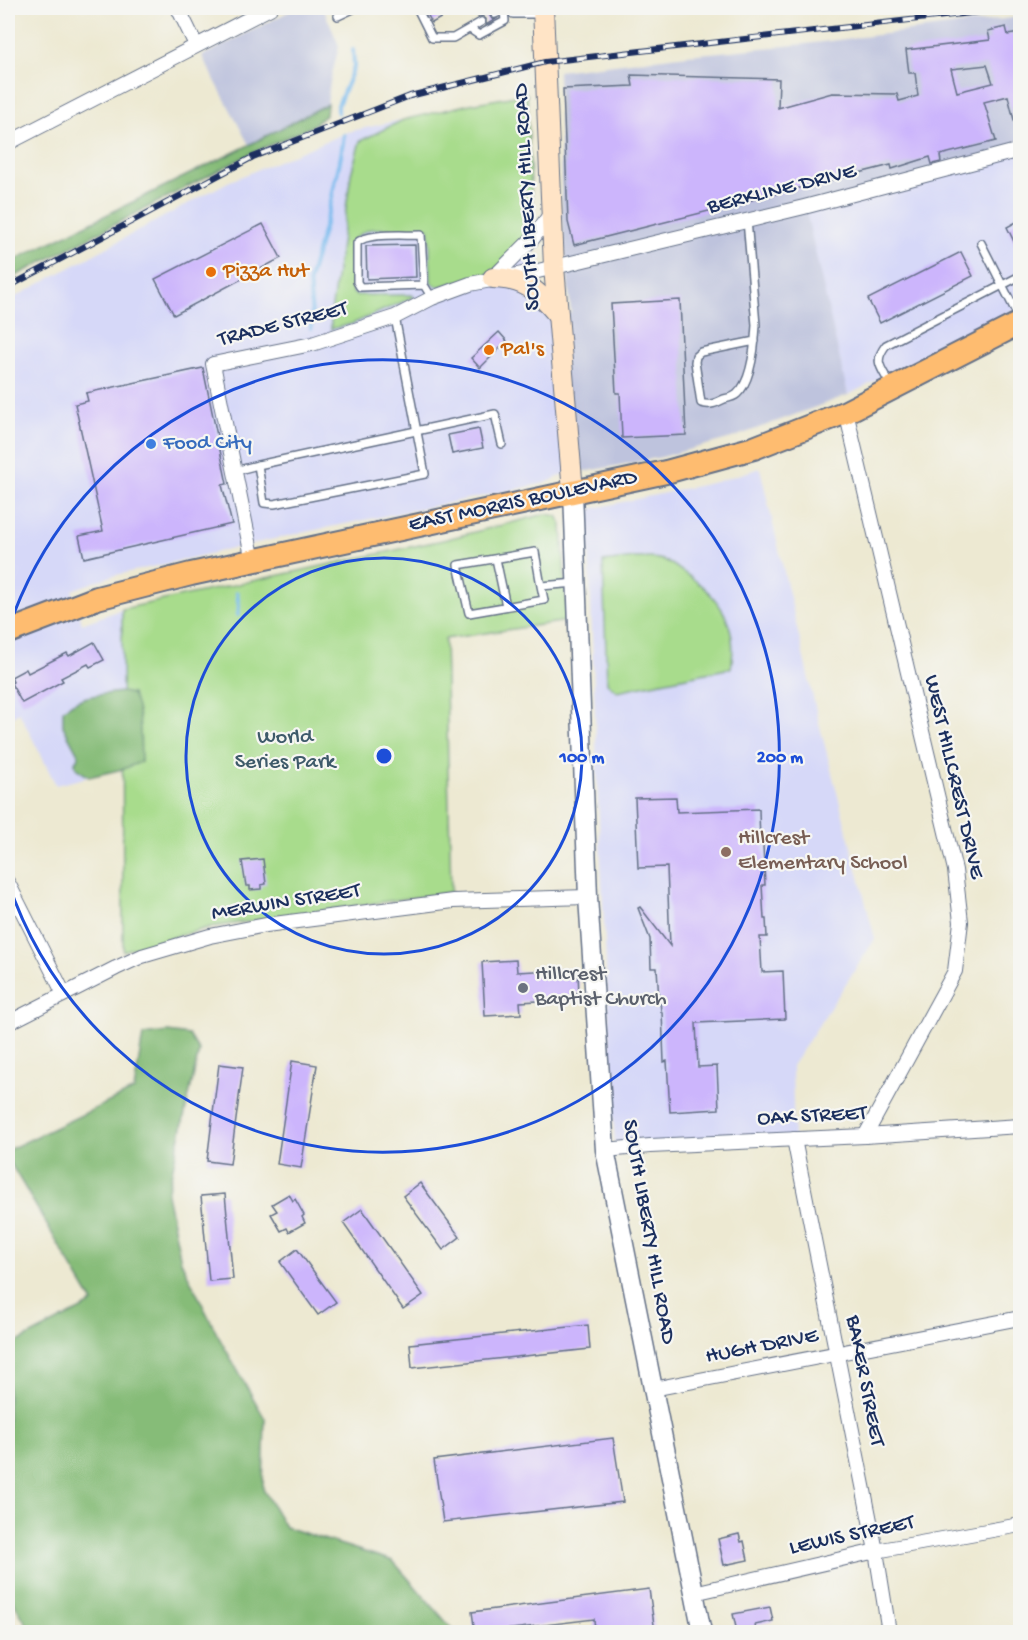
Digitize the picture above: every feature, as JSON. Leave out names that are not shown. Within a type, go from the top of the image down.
[{"type":"main road","name":"SOUTH LIBERTY HILL ROAD","points":[[543,11],[554,267],[573,491]]},
{"type":"main road","points":[[493,278],[522,283],[541,295],[558,315]]},
{"type":"main road","name":"EAST MORRIS BOULEVARD","points":[[8,632],[97,598],[191,574],[666,472],[753,448],[846,412],[1019,325]]},
{"type":"street","points":[[178,8],[196,45]]},
{"type":"street","points":[[8,143],[270,8]]},
{"type":"street","name":"BERKLINE DRIVE","points":[[554,267],[1020,150]]},
{"type":"street","points":[[493,278],[533,238],[552,212]]},
{"type":"street","name":"TRADE STREET","points":[[253,561],[213,364],[312,344],[395,317],[432,298],[470,284],[554,267]]},
{"type":"street","name":"WEST HILLCREST DRIVE","points":[[846,412],[955,870],[961,922],[956,970],[865,1136]]},
{"type":"street","name":"SOUTH LIBERTY HILL ROAD","points":[[573,491],[588,897],[605,1150],[702,1632]]},
{"type":"street","points":[[8,883],[64,994]]},
{"type":"street","name":"MERWIN STREET","points":[[8,1023],[142,957],[210,936],[289,922],[453,901],[588,897]]},
{"type":"street","name":"OAK STREET","points":[[605,1150],[1020,1126]]},
{"type":"street","name":"BAKER STREET","points":[[794,1139],[876,1551],[889,1632]]},
{"type":"street","name":"HUGH DRIVE","points":[[653,1389],[1020,1318]]},
{"type":"street","name":"LEWIS STREET","points":[[694,1593],[876,1551],[1020,1525]]},
{"type":"lane","points":[[338,16],[355,8]]},
{"type":"lane","points":[[417,8],[432,38],[453,38],[481,22]]},
{"type":"lane","points":[[513,8],[513,14],[543,11]]},
{"type":"lane","points":[[470,29],[479,35],[505,21],[506,9],[495,14]]},
{"type":"lane","points":[[747,220],[756,325],[755,341],[753,359],[742,387],[736,395],[713,404],[701,403],[694,362],[696,356],[701,352],[755,341]]},
{"type":"lane","points":[[424,285],[360,287],[357,282],[357,243],[362,238],[374,236],[421,235],[424,285],[432,298]]},
{"type":"lane","points":[[981,243],[1019,325]]},
{"type":"lane","points":[[892,388],[878,360],[879,353],[886,345],[1020,276]]},
{"type":"lane","points":[[258,465],[264,503],[274,504],[425,474],[395,317]]},
{"type":"lane","points":[[235,471],[495,414],[502,444]]},
{"type":"lane","points":[[535,552],[544,600],[469,613],[458,565],[496,559],[535,552]]},
{"type":"lane","points":[[496,559],[506,606]]},
{"type":"lane","points":[[542,586],[576,583]]},
{"type":"shaded area","points":[[296,8],[323,8],[339,46],[327,104],[249,145],[202,56]]},
{"type":"shaded area","points":[[1020,17],[1020,150],[805,207],[848,395],[732,438],[662,457],[589,471],[571,471],[558,315],[571,313],[562,218],[558,71],[688,55],[806,44]]},
{"type":"shaded area","points":[[527,94],[537,305],[540,312],[558,315],[571,471],[546,483],[296,534],[112,576],[72,590],[82,624],[122,609],[122,692],[97,695],[63,726],[79,756],[76,768],[89,777],[56,785],[19,712],[8,719],[8,301],[228,182],[348,132],[470,104]]},
{"type":"shaded area","points":[[1020,150],[1020,307],[848,395],[804,207]]},
{"type":"shaded area","name":"Hillcrest Elementary School","points":[[760,468],[818,719],[875,939],[792,1066],[794,1139],[615,1149],[598,800],[588,517],[591,509],[716,482]]},
{"type":"green space","points":[[527,94],[533,231],[492,273],[438,287],[431,282],[429,228],[365,231],[350,246],[353,293],[356,295],[412,295],[414,297],[352,324],[331,329],[331,313],[351,174],[360,141],[403,120],[470,104]]},
{"type":"green space","points":[[327,104],[326,115],[310,127],[252,153],[8,280],[8,263],[249,145]]},
{"type":"green space","name":"World Series Park","points":[[546,514],[557,516],[562,525],[567,621],[445,639],[451,892],[211,927],[123,951],[122,609],[443,540]]},
{"type":"green space","points":[[657,558],[668,562],[696,581],[716,601],[729,624],[733,652],[731,668],[617,691],[607,683],[603,562]]},
{"type":"green space","points":[[122,692],[132,694],[135,702],[140,727],[141,762],[89,777],[76,768],[75,762],[79,756],[63,726],[63,710],[84,698]]},
{"type":"green space","points":[[168,1032],[189,1035],[199,1051],[167,1194],[181,1261],[217,1334],[265,1419],[263,1489],[285,1527],[393,1561],[455,1632],[31,1632],[8,1593],[8,1347],[93,1303],[8,1159],[8,1150],[134,1090],[143,1035]]},
{"type":"building","points":[[424,8],[458,8],[432,23]]},
{"type":"building","points":[[473,8],[492,8],[490,16],[496,19],[486,25],[486,19],[482,16],[478,17]]},
{"type":"building","points":[[1006,27],[1008,35],[1020,33],[1020,131],[1017,132],[1008,96],[984,102],[996,141],[940,155],[941,162],[932,164],[930,157],[892,169],[891,165],[574,245],[568,222],[563,89],[633,86],[631,75],[779,79],[778,108],[832,93],[897,94],[899,101],[918,96],[915,73],[909,73],[906,50],[990,40],[988,31]],"holes":[[[987,65],[993,83],[957,92],[951,69]]]},
{"type":"building","points":[[1020,220],[1020,254],[1007,227]]},
{"type":"building","points":[[263,224],[281,258],[174,315],[155,279]]},
{"type":"building","points":[[415,245],[416,277],[367,279],[366,246]]},
{"type":"building","points":[[961,252],[973,276],[880,323],[868,299]]},
{"type":"building","points":[[680,300],[686,435],[622,438],[620,393],[616,393],[611,304]]},
{"type":"building","name":"Pal's","points":[[499,332],[507,341],[480,368],[471,358]]},
{"type":"building","name":"Food City","points":[[203,368],[227,484],[222,485],[232,524],[84,558],[79,536],[103,531],[75,404],[88,401],[86,393]]},
{"type":"building","points":[[479,429],[483,448],[452,454],[448,435]]},
{"type":"building","points":[[94,642],[104,660],[90,667],[88,664],[61,678],[63,681],[22,703],[11,683],[13,682],[11,677],[26,669],[28,673],[67,653],[69,656]]},
{"type":"building","name":"Hillcrest Elementary School","points":[[676,797],[677,812],[759,809],[760,845],[763,845],[765,885],[762,885],[764,919],[766,919],[767,937],[760,937],[762,972],[783,971],[785,1019],[696,1023],[698,1067],[717,1066],[719,1109],[670,1112],[657,968],[651,968],[650,939],[638,908],[640,907],[670,946],[667,867],[638,868],[635,798]]},
{"type":"building","points":[[263,859],[266,884],[261,885],[261,889],[250,890],[250,886],[246,886],[242,861]]},
{"type":"building","name":"Hillcrest Baptist Church","points":[[516,960],[517,972],[573,969],[573,975],[578,974],[579,993],[575,993],[575,999],[520,1002],[521,1014],[485,1016],[482,962]]},
{"type":"building","points":[[292,1061],[317,1065],[301,1168],[277,1164]]},
{"type":"building","points":[[219,1064],[243,1067],[230,1164],[207,1161]]},
{"type":"building","points":[[420,1183],[460,1237],[443,1250],[403,1196]]},
{"type":"building","points":[[225,1194],[233,1279],[209,1281],[201,1196]]},
{"type":"building","points":[[289,1194],[293,1201],[295,1199],[304,1215],[302,1217],[305,1223],[289,1232],[287,1228],[281,1231],[271,1214],[277,1211],[272,1204]]},
{"type":"building","points":[[362,1209],[423,1295],[403,1309],[343,1223]]},
{"type":"building","points":[[297,1249],[336,1302],[318,1315],[280,1262]]},
{"type":"building","points":[[588,1325],[590,1349],[412,1368],[410,1344]]},
{"type":"building","points":[[613,1438],[623,1502],[443,1522],[434,1460]]},
{"type":"building","points":[[739,1534],[741,1542],[744,1541],[748,1560],[724,1565],[718,1539]]},
{"type":"building","points":[[649,1589],[655,1632],[595,1632],[594,1619],[475,1632],[472,1612]]},
{"type":"building","points":[[770,1607],[773,1621],[755,1625],[756,1631],[737,1632],[733,1614]]},
{"type":"waterway","points":[[338,113],[338,105],[354,67],[353,50]]},
{"type":"waterway","points":[[311,328],[309,280],[329,210],[344,135]]},
{"type":"waterway","points":[[237,593],[238,615]]},
{"type":"railway","points":[[8,287],[253,157],[410,96],[545,62],[1014,8]]},
{"type":"place","name":"Pizza Hut","points":[[211,272]]},
{"type":"place","name":"Pal's","points":[[489,350]]},
{"type":"place","name":"Food City","points":[[151,444]]},
{"type":"place","name":"Hillcrest Elementary School","points":[[726,852]]},
{"type":"place","name":"Hillcrest Baptist Church","points":[[523,988]]}]
